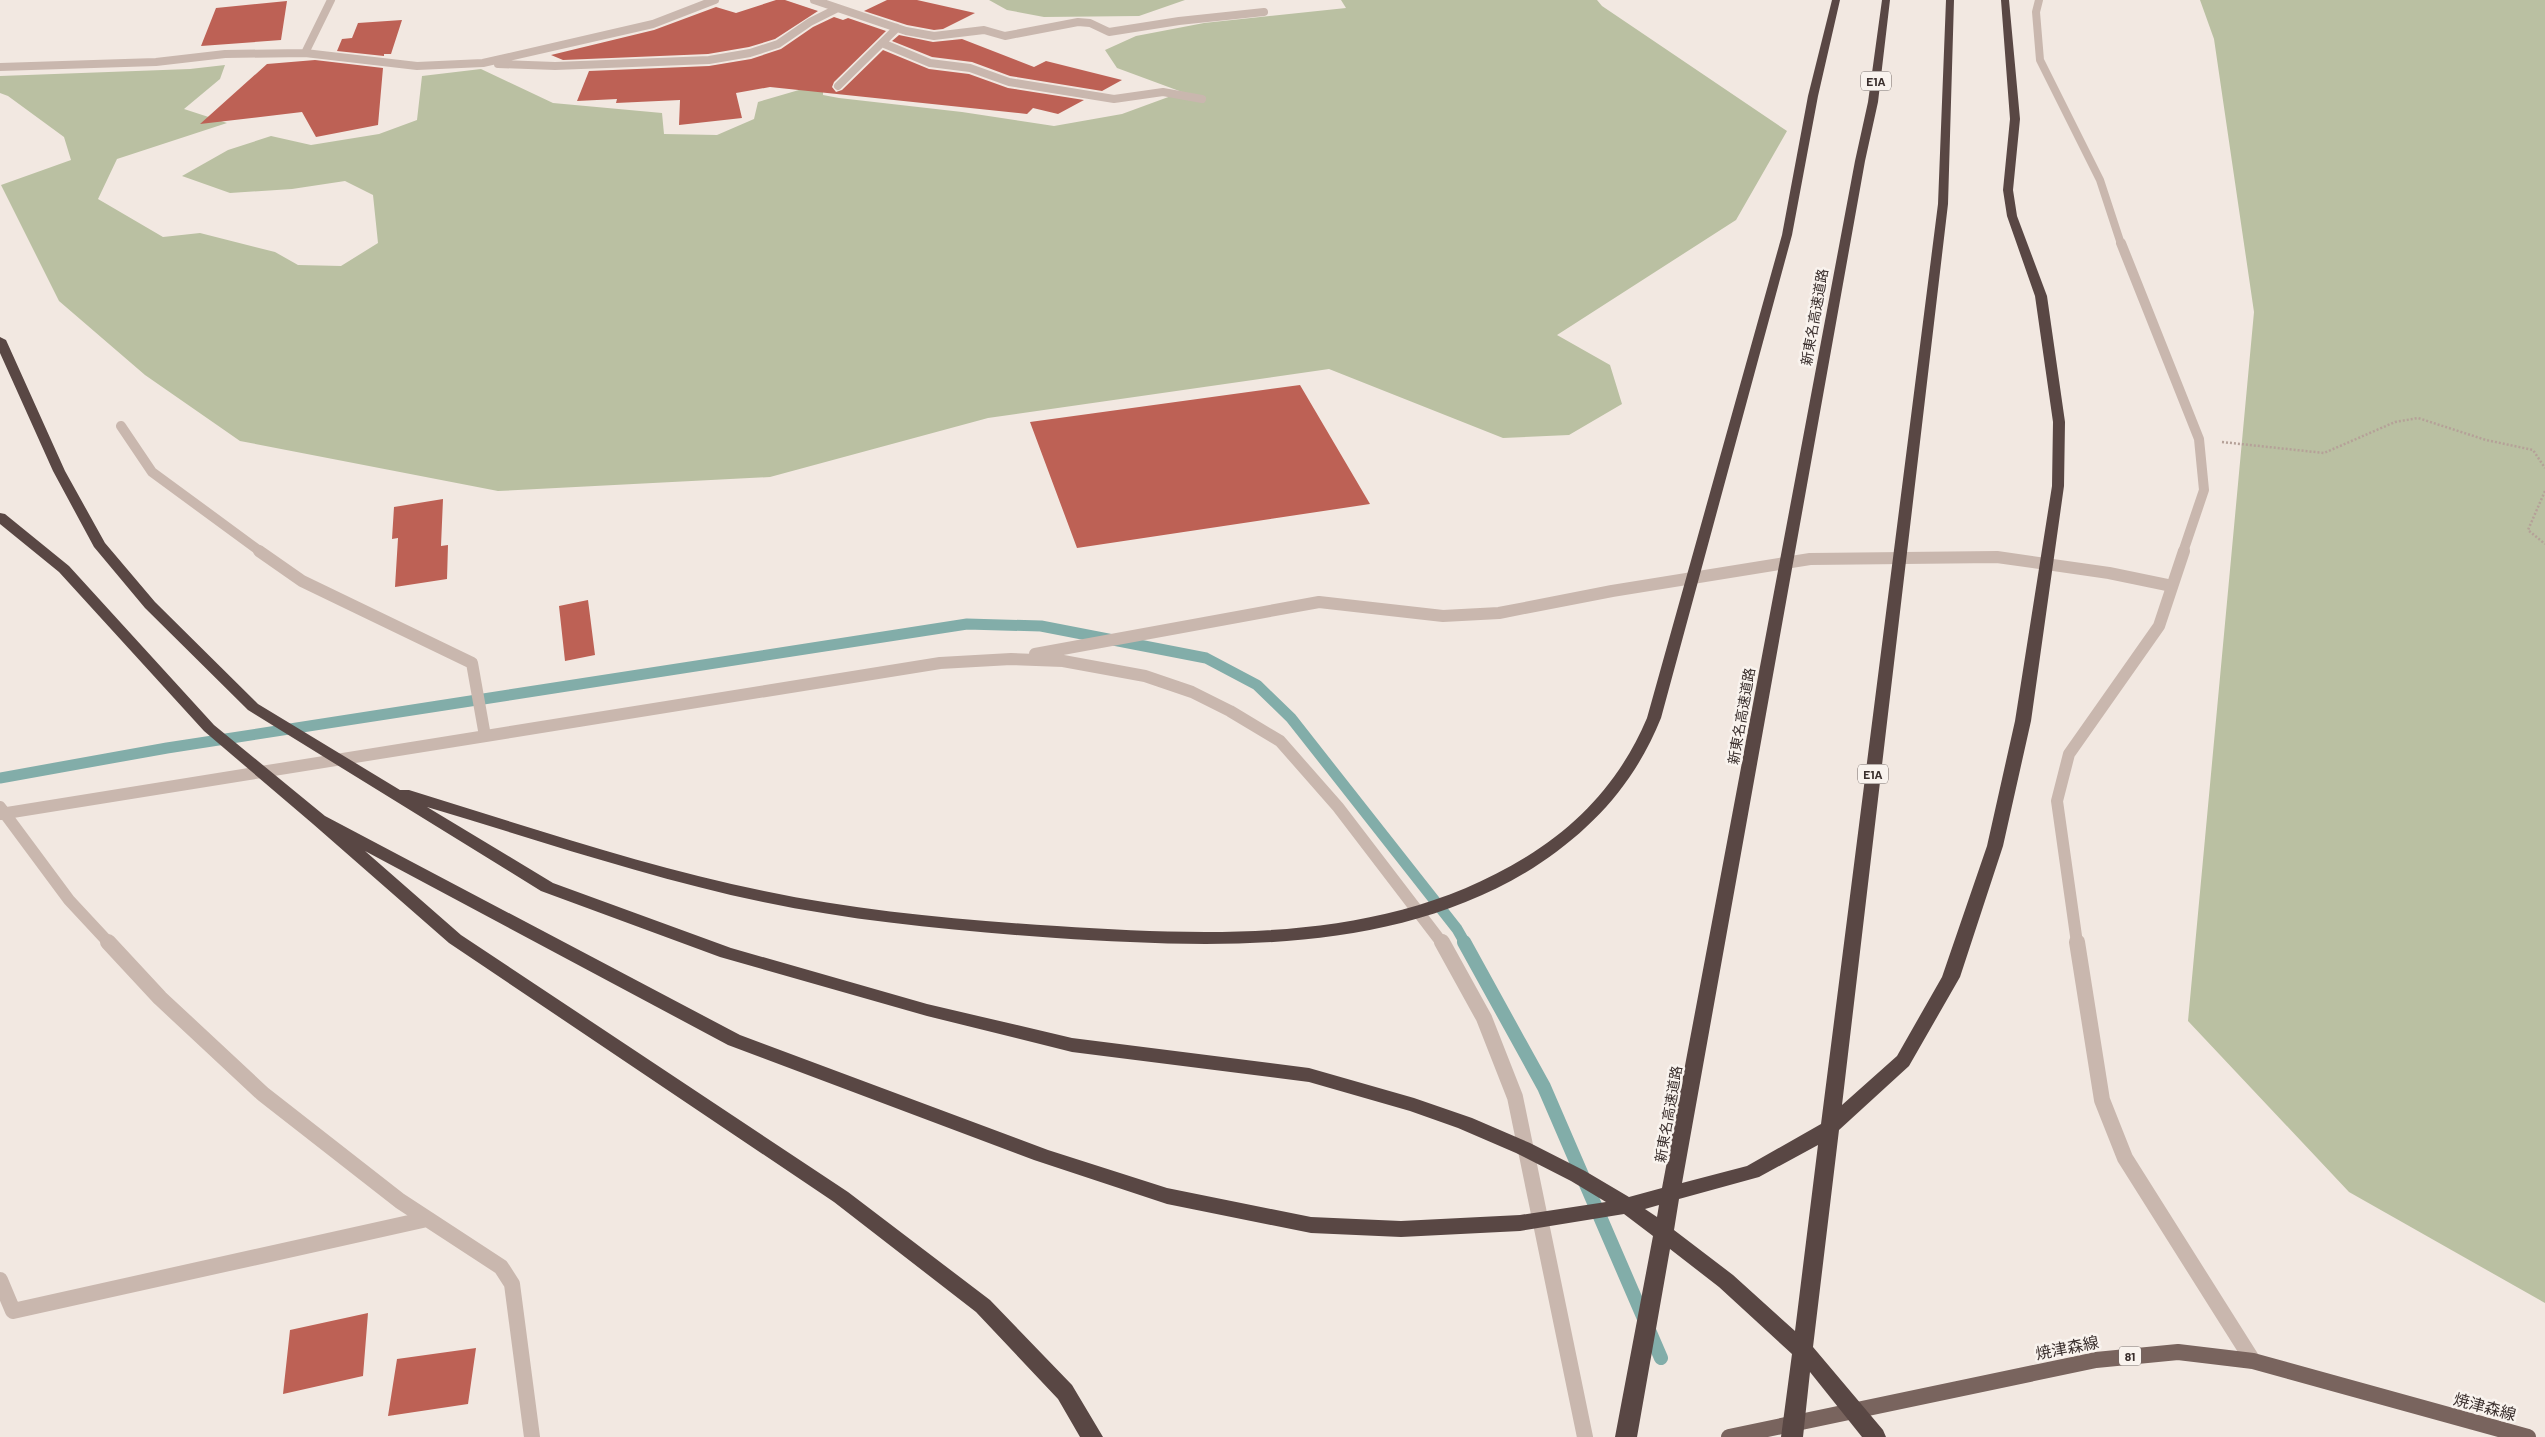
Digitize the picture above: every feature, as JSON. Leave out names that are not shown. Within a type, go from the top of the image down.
[{"type":"highway","points":[[382,787],[686,878],[766,897],[872,914],[979,926],[1160,938],[1245,937],[1332,931],[1368,926],[1471,895],[1536,860],[1568,837],[1612,793],[1644,744],[1654,718],[1788,235],[1813,96],[1836,0]]},
{"type":"highway","name":"新東名高速道路","points":[[1626,1437],[1860,161],[1873,102],[1886,0]]},
{"type":"highway","name":"E1A","points":[[1792,1437],[1943,204],[1950,0]]},
{"type":"highway","points":[[319,820],[725,1036],[1041,1155],[1167,1196],[1311,1225],[1400,1229],[1520,1223],[1614,1209],[1752,1172],[1822,1134],[1903,1061],[1951,977],[1994,846],[2023,721],[2058,486],[2059,422],[2041,296],[2012,216],[2008,190],[2015,119],[2005,0]]},
{"type":"highway","points":[[0,340],[59,471],[99,544],[150,605],[253,707],[547,887],[726,953],[927,1010],[1072,1046],[1309,1075],[1414,1105],[1523,1148],[1578,1176],[1624,1204],[1726,1281],[1814,1361],[1875,1437]]},
{"type":"highway","points":[[0,517],[64,569],[209,728],[319,820],[455,939],[841,1197],[984,1306],[1065,1392],[1092,1437]]},
{"type":"main road","name":"焼津森線","points":[[1729,1437],[2096,1360],[2178,1352],[2253,1361],[2528,1437]]},
{"type":"street","points":[[304,53],[331,0]]},
{"type":"street","points":[[483,63],[653,24],[714,0]]},
{"type":"street","points":[[814,0],[897,28],[934,36],[984,30],[1004,36],[1078,22],[1090,23],[1109,32],[1179,21],[1264,12]]},
{"type":"street","points":[[2039,0],[2036,12],[2040,60],[2100,180],[2126,258],[2194,422],[2199,439],[2204,490],[2159,626],[2069,754],[2057,801],[2065,870],[2102,1100],[2125,1158],[2253,1361]]},
{"type":"street","points":[[0,67],[156,62],[225,54],[304,53],[417,66],[483,63],[555,66],[709,60],[750,53],[778,44],[810,22],[836,9]]},
{"type":"street","points":[[838,86],[897,28]]},
{"type":"street","points":[[882,43],[911,58],[930,63],[970,68],[1010,82],[1114,99],[1162,92],[1202,99]]},
{"type":"street","points":[[121,426],[152,472],[302,581],[472,663],[485,736]]},
{"type":"street","points":[[1011,659],[1319,602],[1443,616],[1500,614],[1612,591],[1810,559],[1996,556],[2109,573],[2172,586]]},
{"type":"street","points":[[532,1437],[512,1284],[501,1268],[400,1201],[263,1094],[160,998],[69,900],[1,811],[940,663],[1011,659],[1063,660],[1145,676],[1192,692],[1230,711],[1280,741],[1338,807],[1437,933],[1484,1018],[1515,1097],[1585,1437]]},
{"type":"street","points":[[0,1280],[14,1311],[427,1219]]},
{"type":"path","points":[[2199,439],[2324,453],[2395,422],[2418,418],[2486,440],[2533,450],[2545,468]]},
{"type":"path","points":[[2545,491],[2528,530],[2545,544]]},
{"type":"green space","points":[[989,0],[1185,0],[1139,16],[1044,17],[1007,10]]},
{"type":"green space","points":[[1341,0],[1597,0],[1602,6],[1787,131],[1736,220],[1557,335],[1610,365],[1622,404],[1569,435],[1503,438],[1329,369],[988,418],[770,477],[498,491],[240,441],[145,375],[59,301],[1,185],[71,160],[64,137],[8,96],[0,93],[0,76],[190,69],[225,65],[220,79],[184,109],[227,123],[117,159],[98,199],[163,237],[200,233],[275,252],[298,265],[341,266],[378,243],[373,195],[345,181],[292,189],[230,193],[182,176],[228,150],[271,136],[311,145],[379,134],[417,120],[422,76],[481,69],[553,103],[662,113],[664,134],[717,135],[754,119],[758,102],[823,83],[823,95],[839,98],[962,112],[1054,126],[1122,114],[1182,92],[1117,68],[1105,50],[1136,36],[1204,23],[1346,8]]},
{"type":"green space","points":[[2200,0],[2545,0],[2545,1303],[2349,1192],[2188,1021],[2254,312],[2214,39]]},
{"type":"building","points":[[776,0],[785,0],[818,11],[775,39],[749,47],[708,54],[563,60],[551,55],[654,30],[716,7],[736,13]]},
{"type":"building","points":[[887,0],[917,0],[975,13],[943,29],[934,30],[907,25],[864,11]]},
{"type":"building","points":[[287,1],[281,40],[201,46],[216,8]]},
{"type":"building","points":[[834,17],[843,20],[848,18],[886,31],[834,82],[832,87],[836,92],[842,90],[883,50],[929,69],[969,74],[1008,88],[1084,100],[1058,114],[1033,108],[1027,114],[770,87],[736,93],[742,118],[679,125],[680,100],[616,103],[617,99],[577,101],[589,71],[709,66],[751,59],[781,49],[813,27]]},
{"type":"building","points":[[402,20],[391,54],[384,54],[384,56],[337,51],[342,39],[352,38],[358,23]]},
{"type":"building","points":[[899,35],[933,42],[962,39],[1034,67],[1046,61],[1122,80],[1102,91],[1010,76],[972,62],[932,57],[892,41]]},
{"type":"building","points":[[315,60],[383,68],[378,125],[316,137],[302,112],[200,124],[267,64]]},
{"type":"building","points":[[1300,385],[1370,504],[1077,548],[1030,422]]},
{"type":"building","points":[[443,499],[441,546],[448,545],[447,579],[395,587],[398,538],[392,539],[394,507]]},
{"type":"building","points":[[588,600],[595,655],[565,661],[559,606]]},
{"type":"building","points":[[368,1313],[363,1376],[283,1394],[290,1330]]},
{"type":"building","points":[[476,1348],[468,1404],[388,1416],[397,1359]]},
{"type":"waterway","points":[[0,778],[167,748],[967,624],[1041,626],[1206,658],[1257,685],[1291,718],[1457,929],[1465,943]]},
{"type":"waterway","points":[[1464,942],[1544,1087],[1661,1358]]}]
